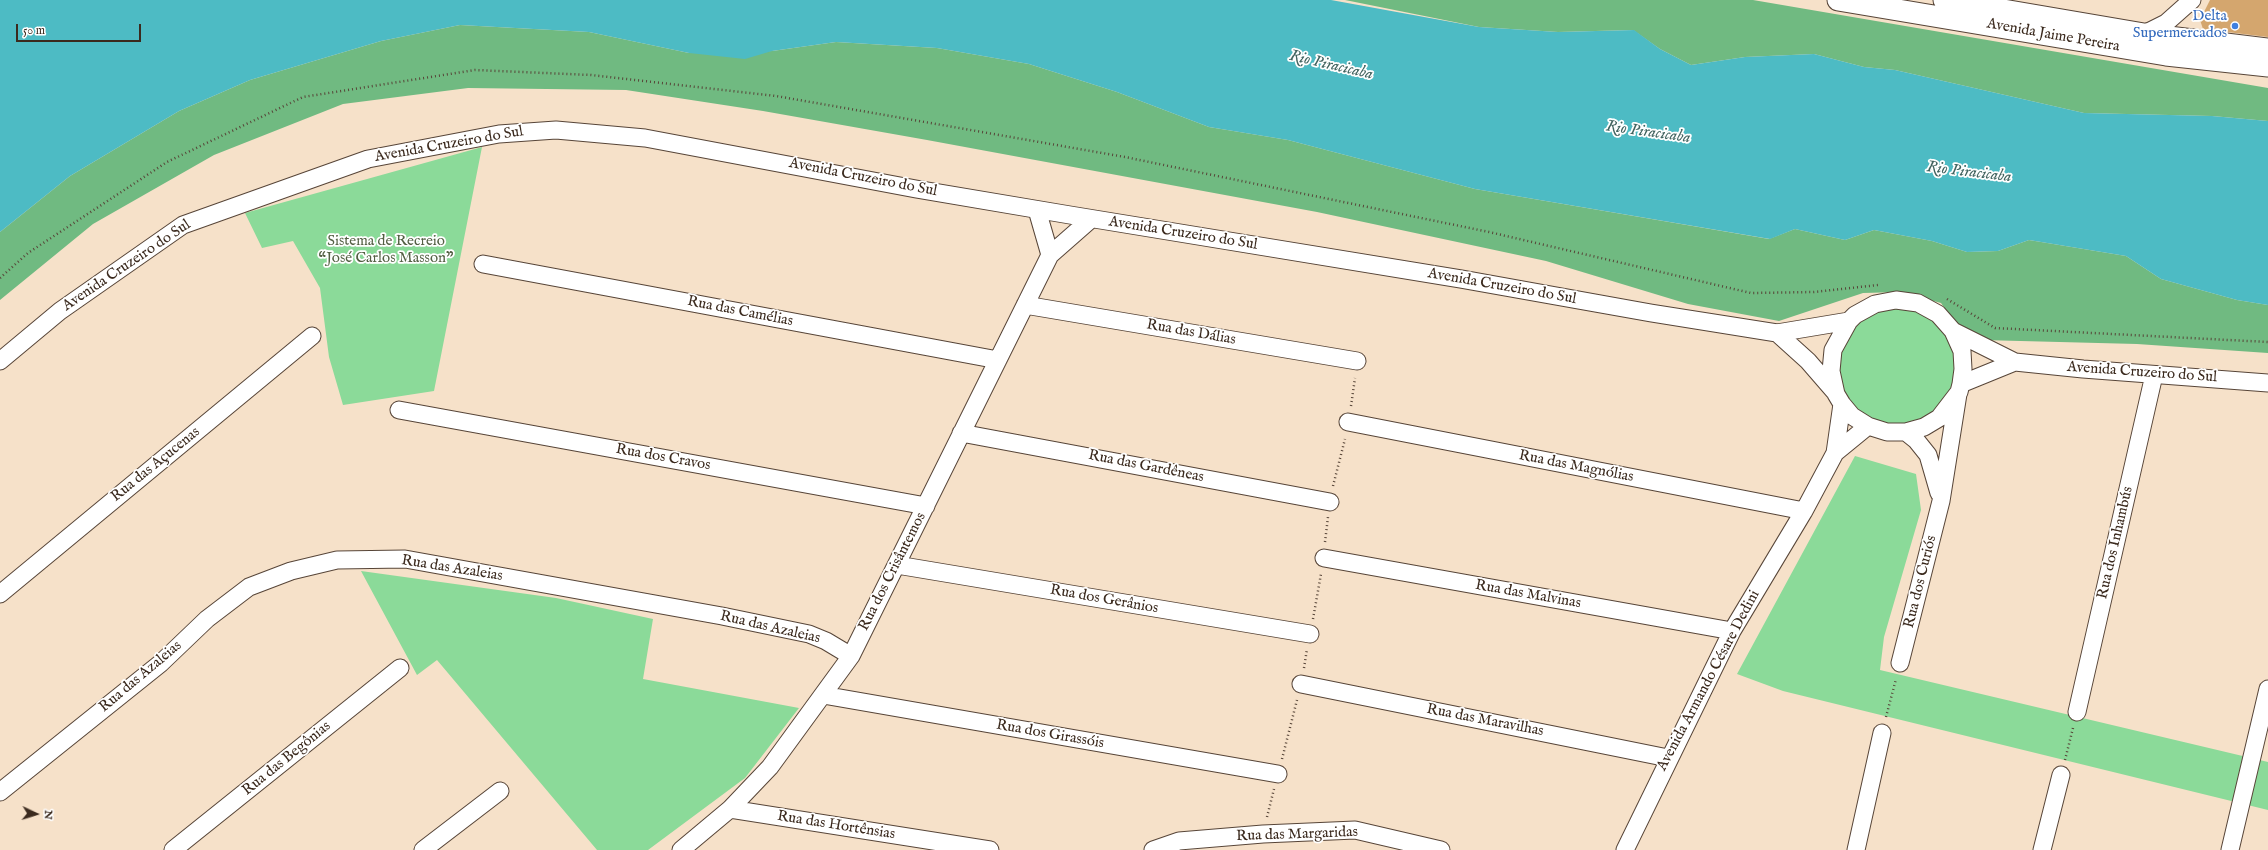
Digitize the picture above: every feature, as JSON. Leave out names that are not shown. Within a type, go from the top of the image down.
[{"type":"main road","name":"Avenida Jaime Pereira","points":[[1838,0],[2166,55],[2268,66]]},
{"type":"main road","name":"Avenida Jaime Pereira","points":[[1944,0],[2144,34],[2268,50]]},
{"type":"street","points":[[2144,34],[2166,23],[2192,0]]},
{"type":"street","name":"Avenida Cruzeiro do Sul","points":[[0,361],[60,311],[183,225],[368,159],[499,134],[556,130],[645,138],[1037,210],[1461,279],[1651,313],[1777,333],[1849,321]]},
{"type":"street","points":[[1037,210],[1050,256]]},
{"type":"street","name":"Rua dos Crisântemos","points":[[681,850],[730,809],[770,767],[851,656],[1050,256],[1092,219]]},
{"type":"street","name":"Rua das Camélias","points":[[483,264],[998,360]]},
{"type":"street","points":[[1777,333],[1808,361],[1840,399],[1852,416],[1868,426],[1887,432],[1906,432],[1924,427],[1939,418],[1960,388],[1963,369],[1962,351],[1953,331],[1938,314],[1918,303],[1896,300],[1875,304],[1849,321],[1833,350],[1831,371],[1840,399]]},
{"type":"street","name":"Rua das Dálias","points":[[1025,305],[1358,361]]},
{"type":"street","name":"Avenida Cruzeiro do Sul","points":[[1953,331],[2015,362],[2154,375],[2268,383]]},
{"type":"street","name":"Rua das Açucenas","points":[[0,594],[312,336]]},
{"type":"street","name":"Avenida Cruzeiro do Sul","points":[[1960,388],[2015,362]]},
{"type":"street","name":"Rua dos Inhambús","points":[[2077,712],[2154,375]]},
{"type":"street","name":"Rua dos Curiós","points":[[1900,663],[1941,500],[1960,388]]},
{"type":"street","name":"Avenida Armando Césare Dedini","points":[[1835,453],[1840,399]]},
{"type":"street","name":"Rua dos Cravos","points":[[399,410],[926,506]]},
{"type":"street","name":"Rua das Magnólias","points":[[1348,422],[1804,511]]},
{"type":"street","name":"Avenida Armando Césare Dedini","points":[[1625,850],[1668,758],[1732,631],[1804,511],[1835,453],[1868,426]]},
{"type":"street","points":[[1906,432],[1916,440],[1928,455],[1941,500]]},
{"type":"street","name":"Rua das Gardêneas","points":[[962,433],[1330,502]]},
{"type":"street","name":"Rua das Malvinas","points":[[1324,558],[1732,631]]},
{"type":"street","name":"Rua das Azaleias","points":[[0,792],[161,663],[207,619],[249,587],[291,571],[337,560],[405,560],[722,616],[809,634],[826,641],[851,656]]},
{"type":"street","name":"Rua dos Gerânios","points":[[897,565],[1310,634]]},
{"type":"street","name":"Rua das Begônias","points":[[173,850],[400,668]]},
{"type":"street","name":"Rua das Maravilhas","points":[[1301,684],[1668,758]]},
{"type":"street","points":[[2230,850],[2268,689]]},
{"type":"street","name":"Rua dos Girassóis","points":[[822,695],[1278,774]]},
{"type":"street","points":[[1856,850],[1882,733]]},
{"type":"street","points":[[2042,850],[2061,775]]},
{"type":"street","points":[[423,850],[500,791]]},
{"type":"street","name":"Rua das Hortênsias","points":[[730,809],[990,850]]},
{"type":"street","name":"Rua das Margaridas","points":[[1153,850],[1179,841],[1263,834],[1355,830],[1441,850]]},
{"type":"path","points":[[0,278],[28,252],[167,162],[304,97],[475,70],[591,75],[776,96],[1125,157],[1489,232],[1751,293],[1814,292],[1880,285]]},
{"type":"path","points":[[1943,298],[1950,300],[1995,328],[2268,342]]},
{"type":"path","points":[[1882,733],[1900,663]]},
{"type":"path","points":[[2061,775],[2077,712]]},
{"type":"path","points":[[1263,834],[1278,774]]},
{"type":"green space","points":[[1345,0],[1753,0],[2268,88],[2268,121],[2212,116],[2084,113],[1895,70],[1864,67],[1814,54],[1745,57],[1691,65],[1660,49],[1633,30],[1558,32],[1479,27]]},
{"type":"green space","points":[[460,25],[589,32],[689,53],[772,51],[836,42],[937,48],[1029,64],[1117,92],[1209,127],[1288,140],[1475,189],[1769,239],[1795,229],[1845,240],[1874,230],[1932,241],[1967,252],[1998,251],[2029,240],[2126,256],[2161,279],[2237,300],[2268,305],[2268,353],[2137,344],[1982,340],[1958,328],[1941,303],[1900,292],[1863,293],[1779,321],[1688,304],[1546,261],[1317,212],[763,111],[626,90],[468,88],[343,104],[214,155],[93,224],[0,300],[0,232],[70,176],[179,111],[250,80],[381,41]]},
{"type":"green space","name":"Sistema de Recreio “José Carlos Masson”","points":[[482,147],[434,391],[343,405],[329,357],[320,288],[293,241],[262,248],[245,213]]},
{"type":"green space","points":[[1897,308],[1919,313],[1938,325],[1950,344],[1955,366],[1950,388],[1938,407],[1919,419],[1897,424],[1875,419],[1856,407],[1844,388],[1839,366],[1844,344],[1856,325],[1875,313]]},
{"type":"green space","points":[[1855,456],[1916,474],[1921,510],[1884,637],[1880,670],[2268,762],[2268,810],[1783,691],[1737,674]]},
{"type":"green space","points":[[361,571],[556,598],[653,619],[643,679],[799,708],[745,778],[648,850],[597,850],[437,660],[417,675]]},
{"type":"water","name":"Rio Piracicaba","points":[[0,0],[1331,0],[1479,27],[1558,32],[1634,30],[1660,49],[1691,65],[1745,57],[1814,54],[1864,67],[1895,70],[2084,113],[2212,116],[2268,121],[2268,305],[2237,300],[2161,279],[2126,256],[2029,240],[1998,251],[1967,252],[1932,241],[1874,230],[1845,240],[1795,229],[1770,239],[1475,189],[1288,140],[1209,127],[1117,92],[1029,64],[937,48],[836,42],[772,51],[745,59],[689,53],[589,32],[460,25],[381,41],[250,80],[179,111],[70,176],[0,232]]},
{"type":"building","name":"Delta Supermercados","points":[[2210,0],[2268,0],[2268,37],[2203,29],[2200,20]]},
{"type":"place","name":"Delta Supermercados","points":[[2235,26]]}]
